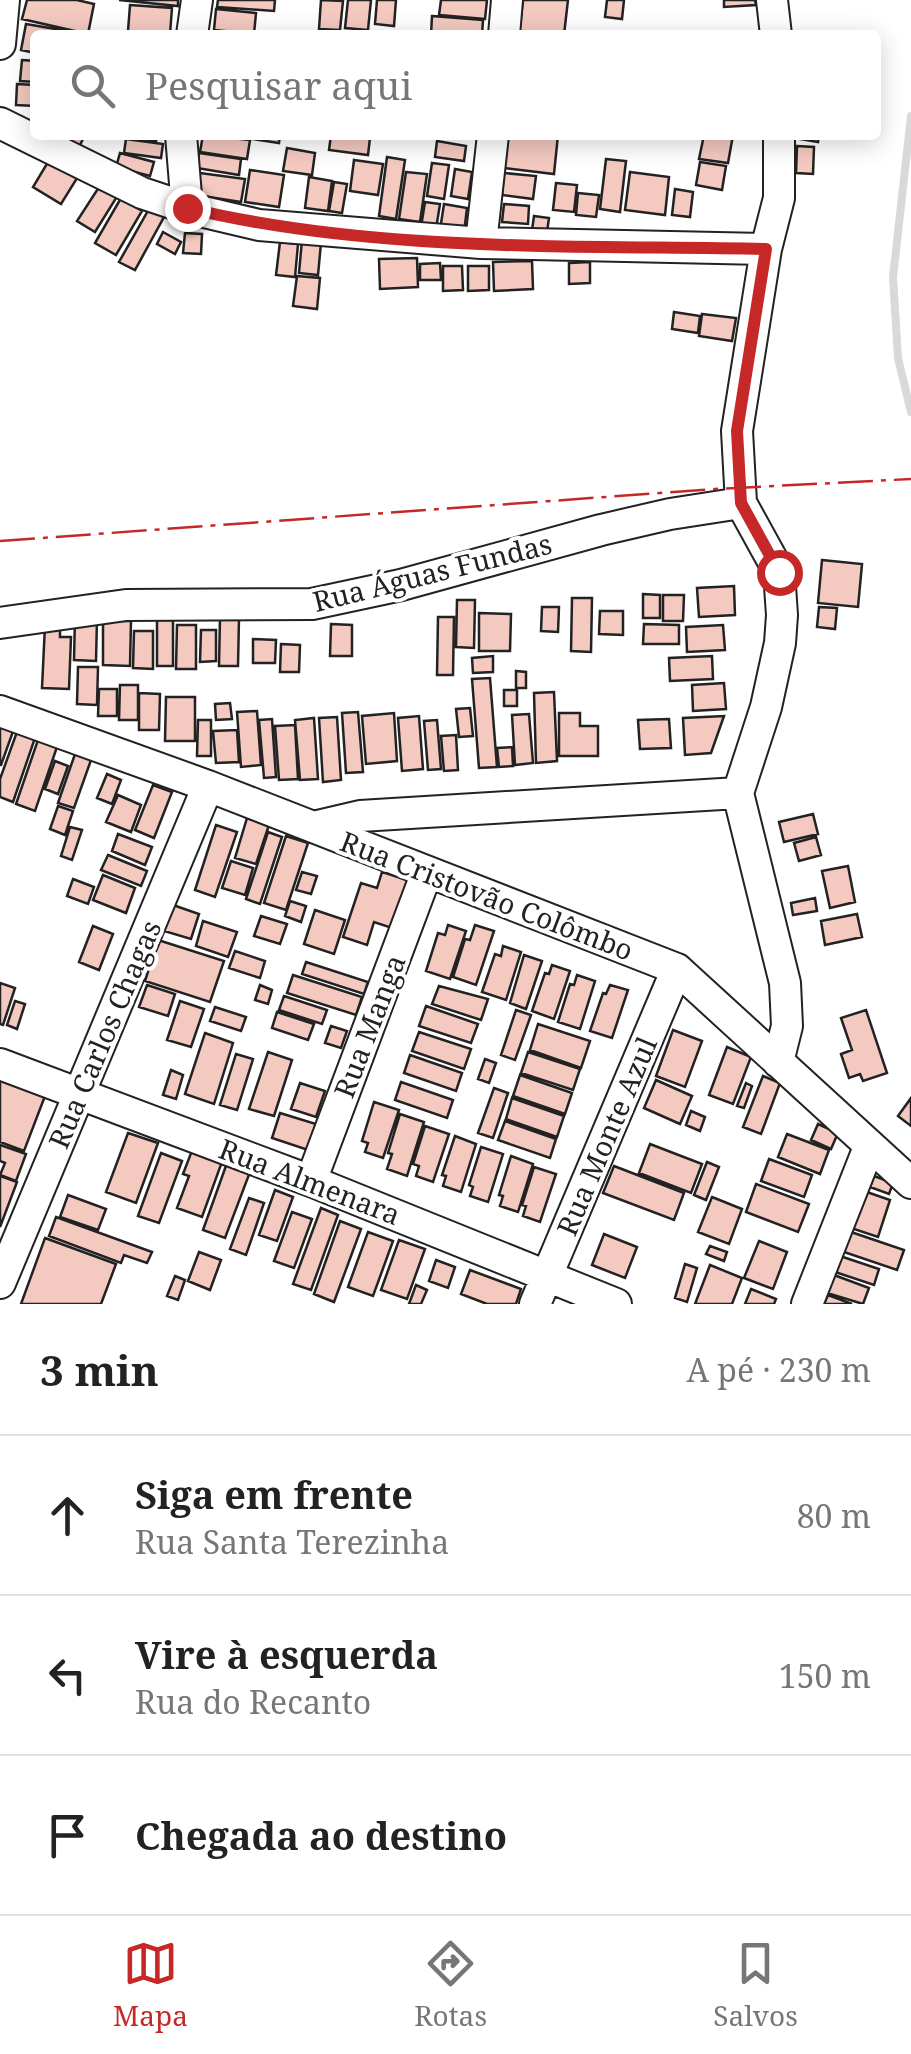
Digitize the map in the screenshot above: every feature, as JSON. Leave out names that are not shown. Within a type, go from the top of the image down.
[{"type":"street","points":[[0,44],[4,0]]},
{"type":"street","points":[[193,30],[197,0]]},
{"type":"street","points":[[505,30],[508,0]]},
{"type":"street","points":[[772,0],[775,30]]},
{"type":"street","points":[[0,122],[30,137]]},
{"type":"street","points":[[36,140],[142,193],[259,225],[481,243],[766,249]]},
{"type":"street","points":[[181,140],[187,208]]},
{"type":"street","points":[[481,243],[492,140]]},
{"type":"street","points":[[778,1062],[787,1026],[785,983],[738,793],[766,707],[782,615],[779,572],[741,503],[737,431],[766,249],[780,198],[779,140]]},
{"type":"street","name":"Rua Águas Fundas","points":[[0,622],[126,606],[312,604],[401,585],[600,530],[741,503]]},
{"type":"street","name":"Rua Cristovão Colômbo","points":[[0,711],[208,786],[676,969],[911,1183]]},
{"type":"street","name":"Rua Carlos Chagas","points":[[0,1283],[208,786]]},
{"type":"street","points":[[313,827],[360,816],[738,793]]},
{"type":"street","name":"Rua Manga","points":[[311,1180],[427,872]]},
{"type":"street","name":"Rua Monte Azul","points":[[535,1304],[676,969]]},
{"type":"street","name":"Rua Almenara","points":[[0,1064],[311,1180],[616,1304]]},
{"type":"street","points":[[807,1304],[869,1148]]},
{"type":"building","points":[[27,0],[94,4],[89,30],[22,19]]},
{"type":"building","points":[[119,0],[178,0],[178,6]]},
{"type":"building","points":[[218,0],[275,0],[274,11],[217,7]]},
{"type":"building","points":[[321,0],[343,1],[340,30],[319,29]]},
{"type":"building","points":[[348,0],[371,0],[368,30],[345,28]]},
{"type":"building","points":[[377,0],[396,0],[394,26],[375,24]]},
{"type":"building","points":[[441,0],[487,0],[485,19],[439,15]]},
{"type":"building","points":[[523,0],[568,0],[565,30],[520,30]]},
{"type":"building","points":[[607,0],[624,0],[622,19],[605,17]]},
{"type":"building","points":[[724,0],[755,0],[756,5],[724,7]]},
{"type":"building","points":[[130,5],[172,8],[170,30],[128,30]]},
{"type":"building","points":[[216,9],[256,13],[254,30],[214,30]]},
{"type":"building","points":[[432,16],[483,20],[482,30],[431,30]]},
{"type":"building","points":[[26,24],[61,30],[30,30],[30,52],[21,50]]},
{"type":"building","points":[[22,60],[30,61],[30,82],[20,81]]},
{"type":"building","points":[[17,84],[30,85],[30,106],[16,105]]},
{"type":"building","points":[[61,140],[82,140],[78,149]]},
{"type":"building","points":[[126,140],[163,144],[161,158],[124,153]]},
{"type":"building","points":[[202,140],[250,140],[247,159],[200,152]]},
{"type":"building","points":[[330,140],[370,140],[368,155],[329,150]]},
{"type":"building","points":[[507,140],[557,140],[554,174],[504,168]]},
{"type":"building","points":[[703,140],[732,140],[728,163],[699,159]]},
{"type":"building","points":[[437,141],[466,146],[464,161],[435,157]]},
{"type":"building","points":[[797,146],[814,147],[813,174],[796,173]]},
{"type":"building","points":[[287,148],[315,153],[312,175],[283,171]]},
{"type":"building","points":[[120,153],[154,162],[150,176],[116,167]]},
{"type":"building","points":[[199,153],[241,159],[239,175],[197,168]]},
{"type":"building","points":[[51,157],[79,175],[61,204],[33,187]]},
{"type":"building","points":[[387,157],[405,160],[396,219],[379,216]]},
{"type":"building","points":[[606,159],[626,161],[620,212],[600,209]]},
{"type":"building","points":[[354,160],[383,164],[378,195],[350,191]]},
{"type":"building","points":[[700,162],[726,166],[722,190],[696,185]]},
{"type":"building","points":[[432,163],[449,165],[444,199],[427,196]]},
{"type":"building","points":[[455,169],[472,172],[468,199],[451,196]]},
{"type":"building","points":[[250,170],[284,175],[279,207],[245,202]]},
{"type":"building","points":[[406,172],[427,174],[420,222],[399,219]]},
{"type":"building","points":[[630,172],[669,177],[665,215],[625,210]]},
{"type":"building","points":[[200,173],[245,179],[241,202],[196,195]]},
{"type":"building","points":[[504,173],[536,176],[533,199],[502,195]]},
{"type":"building","points":[[309,177],[332,181],[328,211],[305,208]]},
{"type":"building","points":[[334,182],[347,184],[342,213],[329,211]]},
{"type":"building","points":[[556,183],[577,185],[574,212],[553,210]]},
{"type":"building","points":[[101,184],[118,195],[95,232],[77,221]]},
{"type":"building","points":[[675,189],[693,192],[690,217],[672,215]]},
{"type":"building","points":[[578,193],[599,195],[596,217],[576,215]]},
{"type":"building","points":[[121,198],[142,211],[116,255],[95,243]]},
{"type":"building","points":[[425,202],[440,204],[436,229],[421,227]]},
{"type":"building","points":[[444,204],[467,208],[464,233],[440,230]]},
{"type":"building","points":[[504,204],[529,206],[528,224],[502,222]]},
{"type":"building","points":[[149,209],[164,217],[135,270],[119,262]]},
{"type":"building","points":[[534,216],[549,218],[547,232],[532,230]]},
{"type":"building","points":[[163,232],[181,242],[175,254],[157,244]]},
{"type":"building","points":[[185,233],[202,234],[201,254],[183,253]]},
{"type":"building","points":[[302,240],[321,243],[318,275],[299,273]]},
{"type":"building","points":[[280,242],[298,244],[295,277],[276,275]]},
{"type":"building","points":[[417,258],[418,287],[380,289],[379,259]]},
{"type":"building","points":[[532,261],[533,289],[494,291],[493,262]]},
{"type":"building","points":[[590,262],[590,283],[569,284],[569,263]]},
{"type":"building","points":[[440,263],[441,280],[420,280],[420,264]]},
{"type":"building","points":[[443,266],[462,266],[463,290],[443,291]]},
{"type":"building","points":[[468,266],[489,266],[489,290],[468,291]]},
{"type":"building","points":[[297,276],[320,278],[317,309],[293,306]]},
{"type":"building","points":[[674,312],[700,316],[698,333],[672,329]]},
{"type":"building","points":[[702,314],[736,318],[732,341],[699,336]]},
{"type":"building","points":[[822,560],[862,564],[858,607],[818,603]]},
{"type":"building","points":[[734,586],[735,615],[699,617],[697,588]]},
{"type":"building","points":[[643,594],[660,595],[660,618],[643,618]]},
{"type":"building","points":[[663,595],[684,595],[683,621],[663,621]]},
{"type":"building","points":[[572,598],[592,598],[591,652],[571,651]]},
{"type":"building","points":[[457,600],[475,600],[474,648],[456,647]]},
{"type":"building","points":[[542,607],[559,607],[558,632],[541,631]]},
{"type":"building","points":[[819,607],[837,608],[835,629],[817,627]]},
{"type":"building","points":[[600,611],[623,611],[623,635],[599,634]]},
{"type":"building","points":[[479,613],[511,614],[510,651],[479,651]]},
{"type":"building","points":[[75,617],[97,618],[96,661],[74,660]]},
{"type":"building","points":[[438,617],[454,617],[453,675],[437,675]]},
{"type":"building","points":[[220,618],[239,618],[238,666],[219,666]]},
{"type":"building","points":[[157,620],[173,620],[173,666],[157,666]]},
{"type":"building","points":[[103,621],[131,621],[130,666],[103,665]]},
{"type":"building","points":[[331,624],[352,625],[352,656],[330,656]]},
{"type":"building","points":[[644,624],[679,625],[679,644],[643,644]]},
{"type":"building","points":[[45,625],[60,626],[60,637],[71,637],[69,689],[42,688]]},
{"type":"building","points":[[177,625],[196,625],[196,669],[176,669]]},
{"type":"building","points":[[723,625],[725,650],[687,652],[686,627]]},
{"type":"building","points":[[201,630],[216,630],[216,661],[200,662]]},
{"type":"building","points":[[134,631],[153,631],[153,669],[133,668]]},
{"type":"building","points":[[253,639],[276,640],[275,663],[253,663]]},
{"type":"building","points":[[281,644],[300,645],[299,672],[280,672]]},
{"type":"building","points":[[493,656],[493,672],[473,673],[472,658]]},
{"type":"building","points":[[712,656],[713,679],[670,681],[669,658]]},
{"type":"building","points":[[78,667],[98,667],[97,705],[77,704]]},
{"type":"building","points":[[516,671],[526,672],[526,688],[516,688]]},
{"type":"building","points":[[490,678],[497,767],[479,768],[472,679]]},
{"type":"building","points":[[724,683],[726,709],[693,711],[692,685]]},
{"type":"building","points":[[120,685],[138,685],[138,720],[119,720]]},
{"type":"building","points":[[99,689],[117,689],[117,716],[98,716]]},
{"type":"building","points":[[504,690],[517,690],[517,706],[504,706]]},
{"type":"building","points":[[554,692],[557,761],[536,763],[534,693]]},
{"type":"building","points":[[139,693],[160,694],[159,730],[139,730]]},
{"type":"building","points":[[166,697],[195,697],[195,741],[165,741]]},
{"type":"building","points":[[230,703],[232,719],[216,720],[215,704]]},
{"type":"building","points":[[470,708],[473,736],[459,737],[456,709]]},
{"type":"building","points":[[257,711],[261,765],[241,767],[237,712]]},
{"type":"building","points":[[358,712],[363,772],[346,773],[342,713]]},
{"type":"building","points":[[394,713],[397,761],[366,764],[362,716]]},
{"type":"building","points":[[559,713],[580,713],[580,726],[598,726],[598,756],[559,756]]},
{"type":"building","points":[[529,714],[533,763],[515,765],[512,715]]},
{"type":"building","points":[[419,716],[423,769],[402,771],[398,718]]},
{"type":"building","points":[[724,716],[711,753],[685,755],[683,718]]},
{"type":"building","points":[[337,717],[341,780],[323,782],[319,718]]},
{"type":"building","points":[[0,718],[16,723],[1,765],[0,765]]},
{"type":"building","points":[[314,718],[318,779],[300,780],[295,720]]},
{"type":"building","points":[[272,719],[276,777],[264,778],[259,720]]},
{"type":"building","points":[[669,719],[671,748],[640,749],[638,720]]},
{"type":"building","points":[[198,720],[211,720],[211,756],[197,756]]},
{"type":"building","points":[[437,720],[441,769],[428,770],[424,721]]},
{"type":"building","points":[[295,725],[298,779],[279,780],[275,726]]},
{"type":"building","points":[[18,729],[36,735],[13,802],[0,797],[0,779]]},
{"type":"building","points":[[237,730],[239,762],[216,763],[213,731]]},
{"type":"building","points":[[456,735],[458,770],[444,771],[441,736]]},
{"type":"building","points":[[39,737],[58,744],[35,811],[16,804]]},
{"type":"building","points":[[512,747],[513,766],[499,767],[497,748]]},
{"type":"building","points":[[75,754],[91,760],[74,808],[58,803]]},
{"type":"building","points":[[55,761],[68,766],[58,794],[45,789]]},
{"type":"building","points":[[107,774],[121,780],[112,804],[97,798]]},
{"type":"building","points":[[153,785],[172,792],[154,838],[135,830]]},
{"type":"building","points":[[118,795],[141,805],[131,832],[106,822]]},
{"type":"building","points":[[58,806],[73,811],[65,835],[50,829]]},
{"type":"building","points":[[813,814],[818,834],[784,842],[779,822]]},
{"type":"building","points":[[247,818],[269,825],[256,864],[235,858]]},
{"type":"building","points":[[216,825],[237,832],[215,897],[195,890]]},
{"type":"building","points":[[70,827],[82,830],[72,860],[61,856]]},
{"type":"building","points":[[268,832],[282,837],[260,904],[246,899]]},
{"type":"building","points":[[118,834],[152,847],[145,865],[112,851]]},
{"type":"building","points":[[286,836],[308,843],[286,910],[264,903]]},
{"type":"building","points":[[816,837],[821,855],[799,861],[794,843]]},
{"type":"building","points":[[108,855],[147,871],[141,886],[101,870]]},
{"type":"building","points":[[231,861],[253,868],[245,895],[222,888]]},
{"type":"building","points":[[848,866],[855,902],[830,908],[822,871]]},
{"type":"building","points":[[302,872],[317,876],[311,894],[296,890]]},
{"type":"building","points":[[382,872],[408,880],[392,928],[374,922],[367,945],[343,937],[361,883],[377,888]]},
{"type":"building","points":[[103,875],[135,888],[126,913],[93,900]]},
{"type":"building","points":[[73,879],[94,887],[88,904],[67,896]]},
{"type":"building","points":[[815,898],[817,911],[793,915],[791,903]]},
{"type":"building","points":[[290,901],[306,906],[301,922],[285,916]]},
{"type":"building","points":[[173,905],[199,914],[191,939],[164,931]]},
{"type":"building","points":[[315,910],[345,920],[334,954],[304,944]]},
{"type":"building","points":[[857,914],[862,937],[825,945],[821,921]]},
{"type":"building","points":[[261,916],[287,924],[280,944],[254,936]]},
{"type":"building","points":[[203,921],[237,932],[228,957],[196,946]]},
{"type":"building","points":[[448,925],[466,931],[450,979],[426,971],[438,933],[445,935]]},
{"type":"building","points":[[475,925],[494,931],[476,985],[453,977],[465,939],[470,940]]},
{"type":"building","points":[[93,926],[113,934],[99,970],[79,962]]},
{"type":"building","points":[[158,940],[224,961],[210,1002],[145,981]]},
{"type":"building","points":[[503,946],[521,952],[506,1000],[482,992],[495,954],[501,956]]},
{"type":"building","points":[[235,951],[265,961],[260,978],[229,968]]},
{"type":"building","points":[[524,955],[542,961],[526,1009],[510,1003]]},
{"type":"building","points":[[306,962],[368,982],[364,994],[302,974]]},
{"type":"building","points":[[552,965],[570,971],[554,1019],[532,1011],[545,973],[549,974]]},
{"type":"building","points":[[293,975],[362,997],[356,1015],[287,993]]},
{"type":"building","points":[[577,975],[595,981],[580,1029],[558,1022],[570,984],[574,985]]},
{"type":"building","points":[[0,983],[15,988],[3,1025],[0,1024]]},
{"type":"building","points":[[147,985],[175,994],[168,1016],[139,1007]]},
{"type":"building","points":[[260,985],[272,990],[268,1004],[255,1000]]},
{"type":"building","points":[[610,985],[628,990],[612,1038],[590,1031],[603,993]]},
{"type":"building","points":[[439,986],[488,999],[481,1020],[432,1004]]},
{"type":"building","points":[[284,996],[327,1010],[322,1024],[279,1010]]},
{"type":"building","points":[[15,1001],[25,1004],[17,1029],[7,1025]]},
{"type":"building","points":[[180,1001],[204,1009],[191,1047],[167,1040]]},
{"type":"building","points":[[426,1006],[478,1024],[471,1043],[419,1026]]},
{"type":"building","points":[[215,1007],[246,1017],[241,1031],[210,1021]]},
{"type":"building","points":[[516,1010],[531,1015],[515,1060],[501,1055]]},
{"type":"building","points":[[866,1010],[887,1073],[863,1081],[860,1074],[849,1078],[841,1054],[852,1050],[841,1018]]},
{"type":"building","points":[[277,1012],[314,1024],[308,1040],[272,1028]]},
{"type":"building","points":[[538,1024],[590,1041],[581,1068],[530,1050]]},
{"type":"building","points":[[331,1026],[347,1031],[341,1048],[325,1043]]},
{"type":"building","points":[[673,1030],[702,1041],[685,1087],[656,1076]]},
{"type":"building","points":[[419,1032],[471,1049],[464,1069],[412,1051]]},
{"type":"building","points":[[205,1033],[233,1043],[214,1104],[185,1094]]},
{"type":"building","points":[[727,1047],[751,1057],[733,1104],[709,1095]]},
{"type":"building","points":[[268,1052],[292,1060],[274,1116],[249,1109]]},
{"type":"building","points":[[528,1052],[580,1069],[573,1090],[521,1073]]},
{"type":"building","points":[[236,1054],[253,1059],[237,1110],[220,1105]]},
{"type":"building","points":[[410,1055],[462,1073],[456,1091],[404,1073]]},
{"type":"building","points":[[485,1059],[496,1063],[489,1083],[478,1079]]},
{"type":"building","points":[[171,1070],[183,1075],[176,1099],[163,1095]]},
{"type":"building","points":[[520,1075],[572,1093],[565,1114],[513,1096]]},
{"type":"building","points":[[763,1076],[780,1083],[761,1134],[743,1127]]},
{"type":"building","points":[[0,1080],[45,1096],[24,1151],[0,1142]]},
{"type":"building","points":[[656,1080],[692,1096],[680,1124],[644,1108]]},
{"type":"building","points":[[401,1082],[453,1100],[447,1118],[395,1100]]},
{"type":"building","points":[[300,1083],[325,1091],[316,1117],[291,1109]]},
{"type":"building","points":[[746,1083],[752,1086],[744,1108],[737,1106]]},
{"type":"building","points":[[494,1088],[508,1093],[493,1138],[478,1133]]},
{"type":"building","points":[[512,1098],[564,1116],[557,1137],[506,1119]]},
{"type":"building","points":[[911,1098],[911,1126],[898,1116]]},
{"type":"building","points":[[374,1102],[399,1110],[383,1158],[365,1152],[368,1143],[362,1141]]},
{"type":"building","points":[[691,1111],[705,1117],[700,1131],[686,1125]]},
{"type":"building","points":[[280,1113],[316,1124],[308,1150],[272,1138]]},
{"type":"building","points":[[400,1114],[424,1122],[407,1176],[387,1169]]},
{"type":"building","points":[[505,1121],[556,1139],[550,1158],[498,1140]]},
{"type":"building","points":[[818,1124],[838,1133],[831,1149],[811,1140]]},
{"type":"building","points":[[425,1126],[449,1134],[433,1182],[416,1176],[419,1166],[413,1164]]},
{"type":"building","points":[[128,1133],[158,1143],[136,1203],[106,1192]]},
{"type":"building","points":[[787,1134],[829,1150],[820,1174],[778,1157]]},
{"type":"building","points":[[455,1136],[476,1144],[461,1192],[443,1186],[446,1176],[442,1175]]},
{"type":"building","points":[[650,1144],[702,1164],[691,1193],[639,1173]]},
{"type":"building","points":[[0,1145],[26,1154],[16,1181],[0,1175],[5,1163],[0,1161]]},
{"type":"building","points":[[481,1147],[503,1154],[488,1202],[470,1196],[473,1187],[469,1185]]},
{"type":"building","points":[[193,1148],[223,1159],[202,1217],[177,1208],[189,1176],[183,1174]]},
{"type":"building","points":[[161,1153],[182,1161],[159,1223],[138,1216]]},
{"type":"building","points":[[511,1156],[533,1164],[518,1212],[500,1206],[503,1196],[499,1195]]},
{"type":"building","points":[[769,1159],[812,1175],[804,1197],[761,1181]]},
{"type":"building","points":[[707,1162],[719,1167],[706,1200],[694,1195]]},
{"type":"building","points":[[227,1163],[250,1172],[225,1238],[203,1230]]},
{"type":"building","points":[[614,1166],[684,1193],[674,1220],[603,1193]]},
{"type":"building","points":[[534,1167],[556,1174],[540,1222],[523,1216],[526,1206],[522,1205]]},
{"type":"building","points":[[0,1176],[17,1182],[0,1227]]},
{"type":"building","points":[[874,1176],[893,1183],[889,1194],[870,1187]]},
{"type":"building","points":[[756,1184],[809,1204],[798,1232],[746,1212]]},
{"type":"building","points":[[275,1190],[293,1197],[277,1241],[259,1235]]},
{"type":"building","points":[[864,1191],[890,1200],[878,1237],[851,1228]]},
{"type":"building","points":[[68,1195],[106,1209],[98,1230],[60,1217]]},
{"type":"building","points":[[712,1197],[742,1209],[729,1244],[698,1232]]},
{"type":"building","points":[[249,1198],[264,1203],[246,1255],[230,1249]]},
{"type":"building","points":[[321,1208],[338,1215],[311,1290],[293,1284]]},
{"type":"building","points":[[292,1212],[312,1219],[294,1268],[274,1261]]},
{"type":"building","points":[[56,1217],[152,1252],[147,1263],[124,1255],[121,1263],[49,1236]]},
{"type":"building","points":[[340,1221],[361,1229],[334,1302],[314,1294]]},
{"type":"building","points":[[368,1232],[393,1241],[373,1296],[348,1287]]},
{"type":"building","points":[[851,1232],[904,1250],[897,1270],[844,1252]]},
{"type":"building","points":[[604,1234],[637,1247],[625,1278],[592,1265]]},
{"type":"building","points":[[45,1238],[116,1264],[101,1304],[21,1304]]},
{"type":"building","points":[[399,1240],[425,1249],[407,1299],[381,1290]]},
{"type":"building","points":[[759,1241],[787,1252],[773,1289],[744,1278]]},
{"type":"building","points":[[710,1246],[727,1252],[724,1261],[706,1254]]},
{"type":"building","points":[[199,1252],[221,1260],[210,1290],[188,1281]]},
{"type":"building","points":[[840,1256],[879,1269],[874,1285],[835,1272]]},
{"type":"building","points":[[436,1260],[455,1267],[448,1288],[429,1281]]},
{"type":"building","points":[[685,1264],[697,1268],[687,1302],[675,1298]]},
{"type":"building","points":[[710,1265],[742,1278],[732,1304],[695,1304]]},
{"type":"building","points":[[470,1270],[521,1289],[516,1304],[487,1304],[461,1294]]},
{"type":"building","points":[[834,1275],[869,1288],[863,1304],[827,1293]]},
{"type":"building","points":[[175,1276],[185,1280],[178,1300],[167,1296]]},
{"type":"building","points":[[416,1285],[427,1290],[421,1304],[409,1304]]},
{"type":"building","points":[[751,1289],[776,1299],[774,1304],[745,1304]]},
{"type":"building","points":[[828,1295],[852,1304],[824,1304]]},
{"type":"waterway","points":[[911,116],[893,277],[898,358],[911,412]]},
{"type":"power","points":[[0,541],[715,489],[911,479]]},
{"type":"route","points":[[187,208],[259,225],[481,243],[766,249],[737,431],[737,458],[741,503],[779,572]]}]
